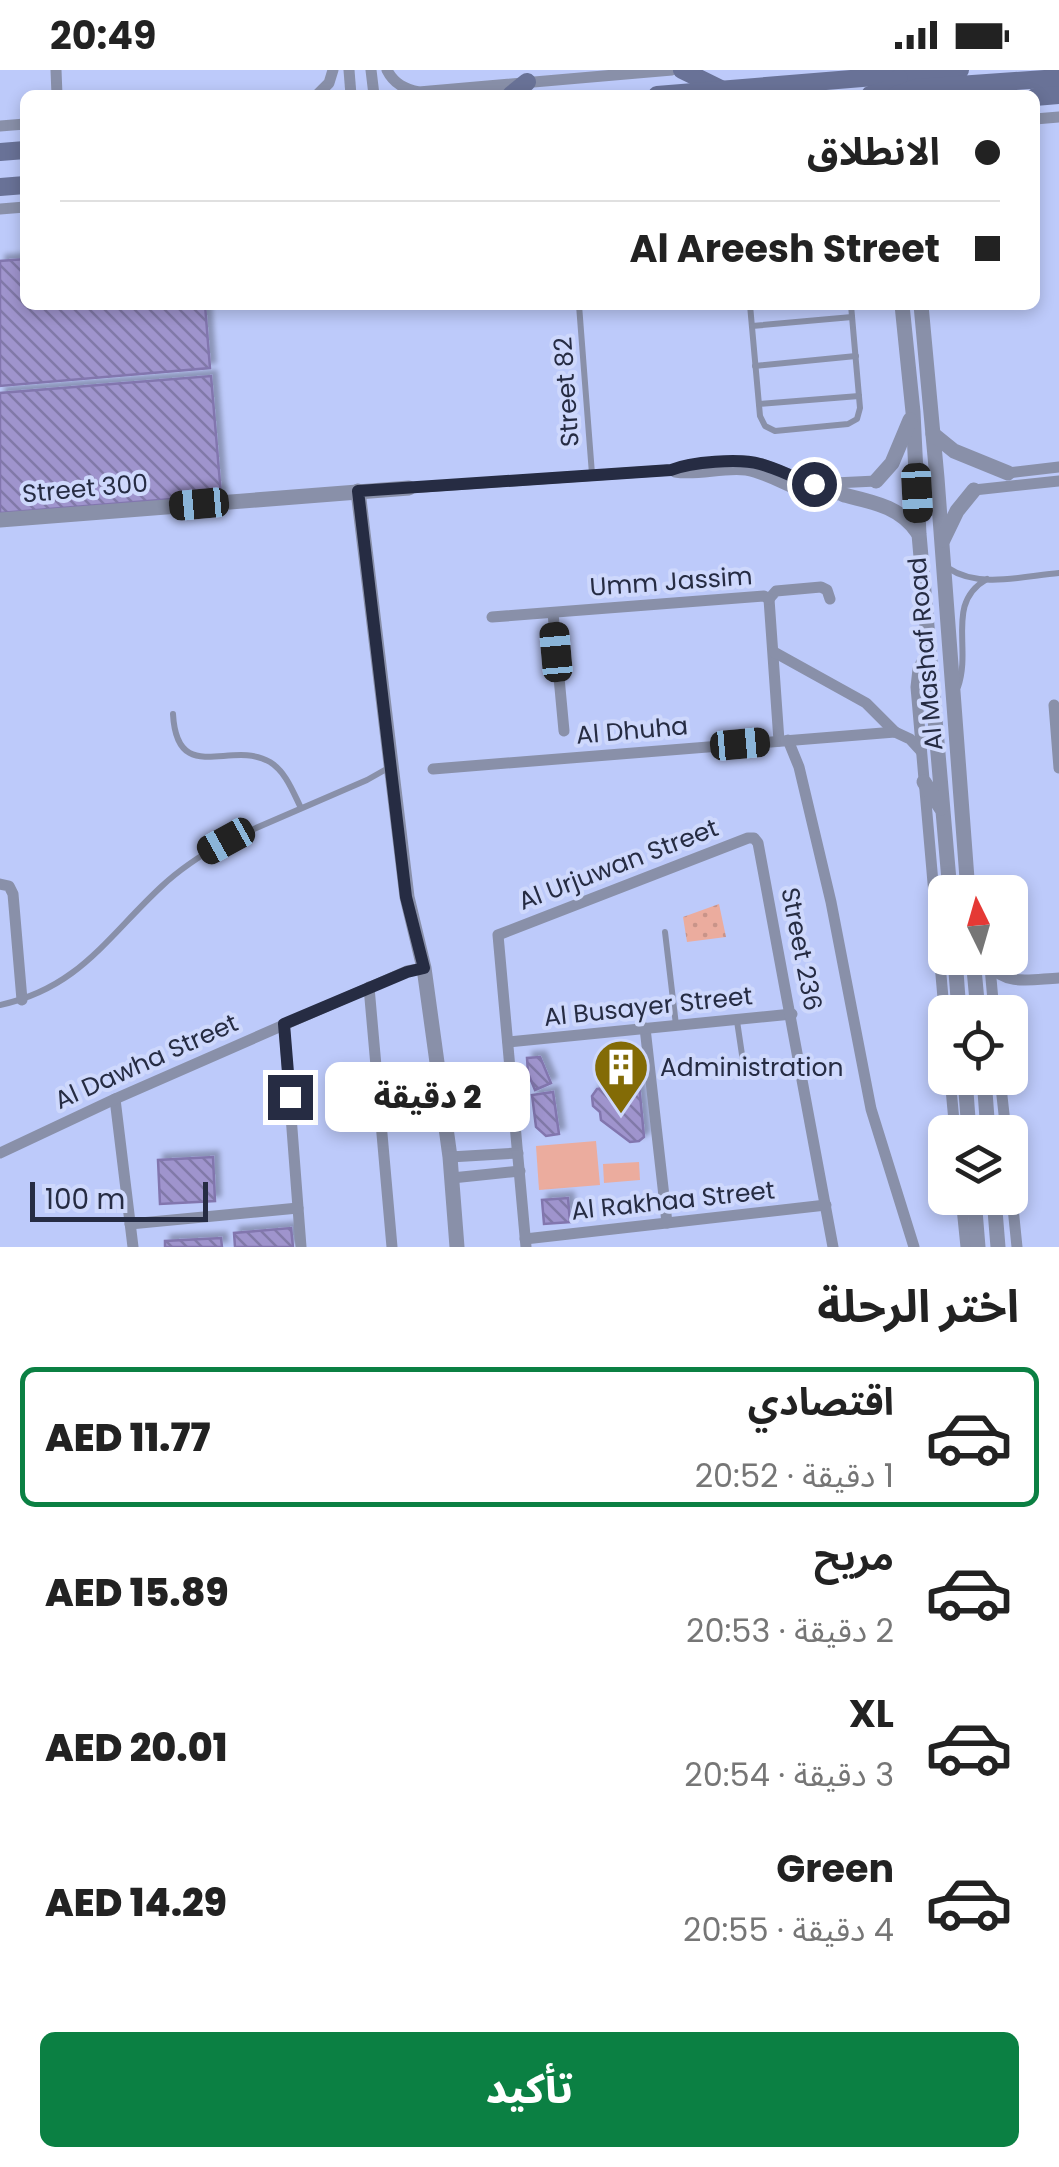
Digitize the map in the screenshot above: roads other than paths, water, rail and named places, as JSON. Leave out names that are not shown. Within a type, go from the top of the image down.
[{"type":"main road","points":[[682,70],[723,90],[888,90],[1059,78]]},
{"type":"main road","points":[[888,90],[960,70]]},
{"type":"main road","points":[[517,90],[527,82]]},
{"type":"street","points":[[388,70],[397,84],[408,90]]},
{"type":"street","points":[[441,90],[672,70]]},
{"type":"street","name":"Al Mashaf Road","points":[[902,310],[949,875]]},
{"type":"street","name":"Al Mashaf Road","points":[[921,310],[966,875]]},
{"type":"street","points":[[671,470],[743,462],[762,464],[814,484],[876,481],[897,454],[912,412]]},
{"type":"street","points":[[933,434],[954,452],[1008,473],[1059,468]]},
{"type":"street","points":[[671,470],[744,470],[808,493],[844,495],[894,510],[919,534]]},
{"type":"street","name":"Street 300","points":[[0,520],[671,470]]},
{"type":"street","points":[[942,556],[957,512],[974,490],[1059,482]]},
{"type":"street","points":[[358,491],[406,897],[424,968],[450,1157],[457,1247]]},
{"type":"street","points":[[769,599],[776,591],[821,587],[830,599]]},
{"type":"street","name":"Umm Jassim","points":[[492,618],[764,596],[769,599],[784,741],[800,766],[872,1109],[914,1247]]},
{"type":"street","points":[[553,612],[564,731]]},
{"type":"street","name":"Al Mashaf Road","points":[[930,646],[918,669],[916,687],[943,995]]},
{"type":"street","points":[[774,652],[866,703],[921,751]]},
{"type":"street","points":[[1054,705],[1059,768]]},
{"type":"street","points":[[895,732],[917,708]]},
{"type":"street","name":"Al Dhuha","points":[[432,770],[895,732]]},
{"type":"street","points":[[924,782],[944,812]]},
{"type":"street","name":"Al Urjuwan Street","points":[[508,1042],[498,936],[754,838]]},
{"type":"street","name":"Street 236","points":[[754,838],[792,1014],[833,1247]]},
{"type":"street","points":[[0,884],[9,886],[12,894],[22,1000]]},
{"type":"street","name":"Al Dawha Street","points":[[0,1153],[284,1024],[424,968]]},
{"type":"street","points":[[1000,975],[1012,980],[1059,978]]},
{"type":"street","points":[[1000,995],[1012,980]]},
{"type":"street","points":[[369,987],[392,1247]]},
{"type":"street","name":"Al Busayer Street","points":[[508,1042],[792,1014]]},
{"type":"street","points":[[284,1024],[302,1247]]},
{"type":"street","points":[[645,1028],[668,1223]]},
{"type":"street","points":[[508,1042],[525,1243]]},
{"type":"street","points":[[115,1099],[132,1247]]},
{"type":"street","points":[[450,1157],[518,1153]]},
{"type":"street","points":[[452,1178],[520,1171]]},
{"type":"street","name":"Al Rakhaa Street","points":[[525,1243],[826,1205]]},
{"type":"street","points":[[130,1224],[298,1208]]},
{"type":"street","points":[[962,1215],[966,1247]]},
{"type":"street","points":[[975,1215],[978,1247]]},
{"type":"street","points":[[995,1215],[998,1247]]},
{"type":"street","points":[[1014,1215],[1017,1247]]},
{"type":"lane","name":"Street 82","points":[[579,310],[592,475]]},
{"type":"lane","points":[[750,310],[758,404],[762,423],[775,430],[852,423],[859,416],[851,310]]},
{"type":"lane","points":[[752,326],[852,318]]},
{"type":"lane","points":[[755,366],[856,356]]},
{"type":"lane","points":[[758,404],[859,396]]},
{"type":"lane","points":[[942,556],[959,575],[987,579],[1059,573]]},
{"type":"lane","points":[[954,695],[963,670],[964,604],[969,592],[987,579]]},
{"type":"lane","points":[[172,714],[177,741],[184,750],[205,757],[252,756],[273,764],[282,772],[301,808]]},
{"type":"lane","points":[[0,1004],[22,1000],[74,972],[184,867],[226,841],[391,766]]},
{"type":"lane","points":[[665,932],[676,1026]]},
{"type":"lane","points":[[737,1020],[745,1075]]},
{"type":"place","name":"Administration","points":[[621,1116]]}]
